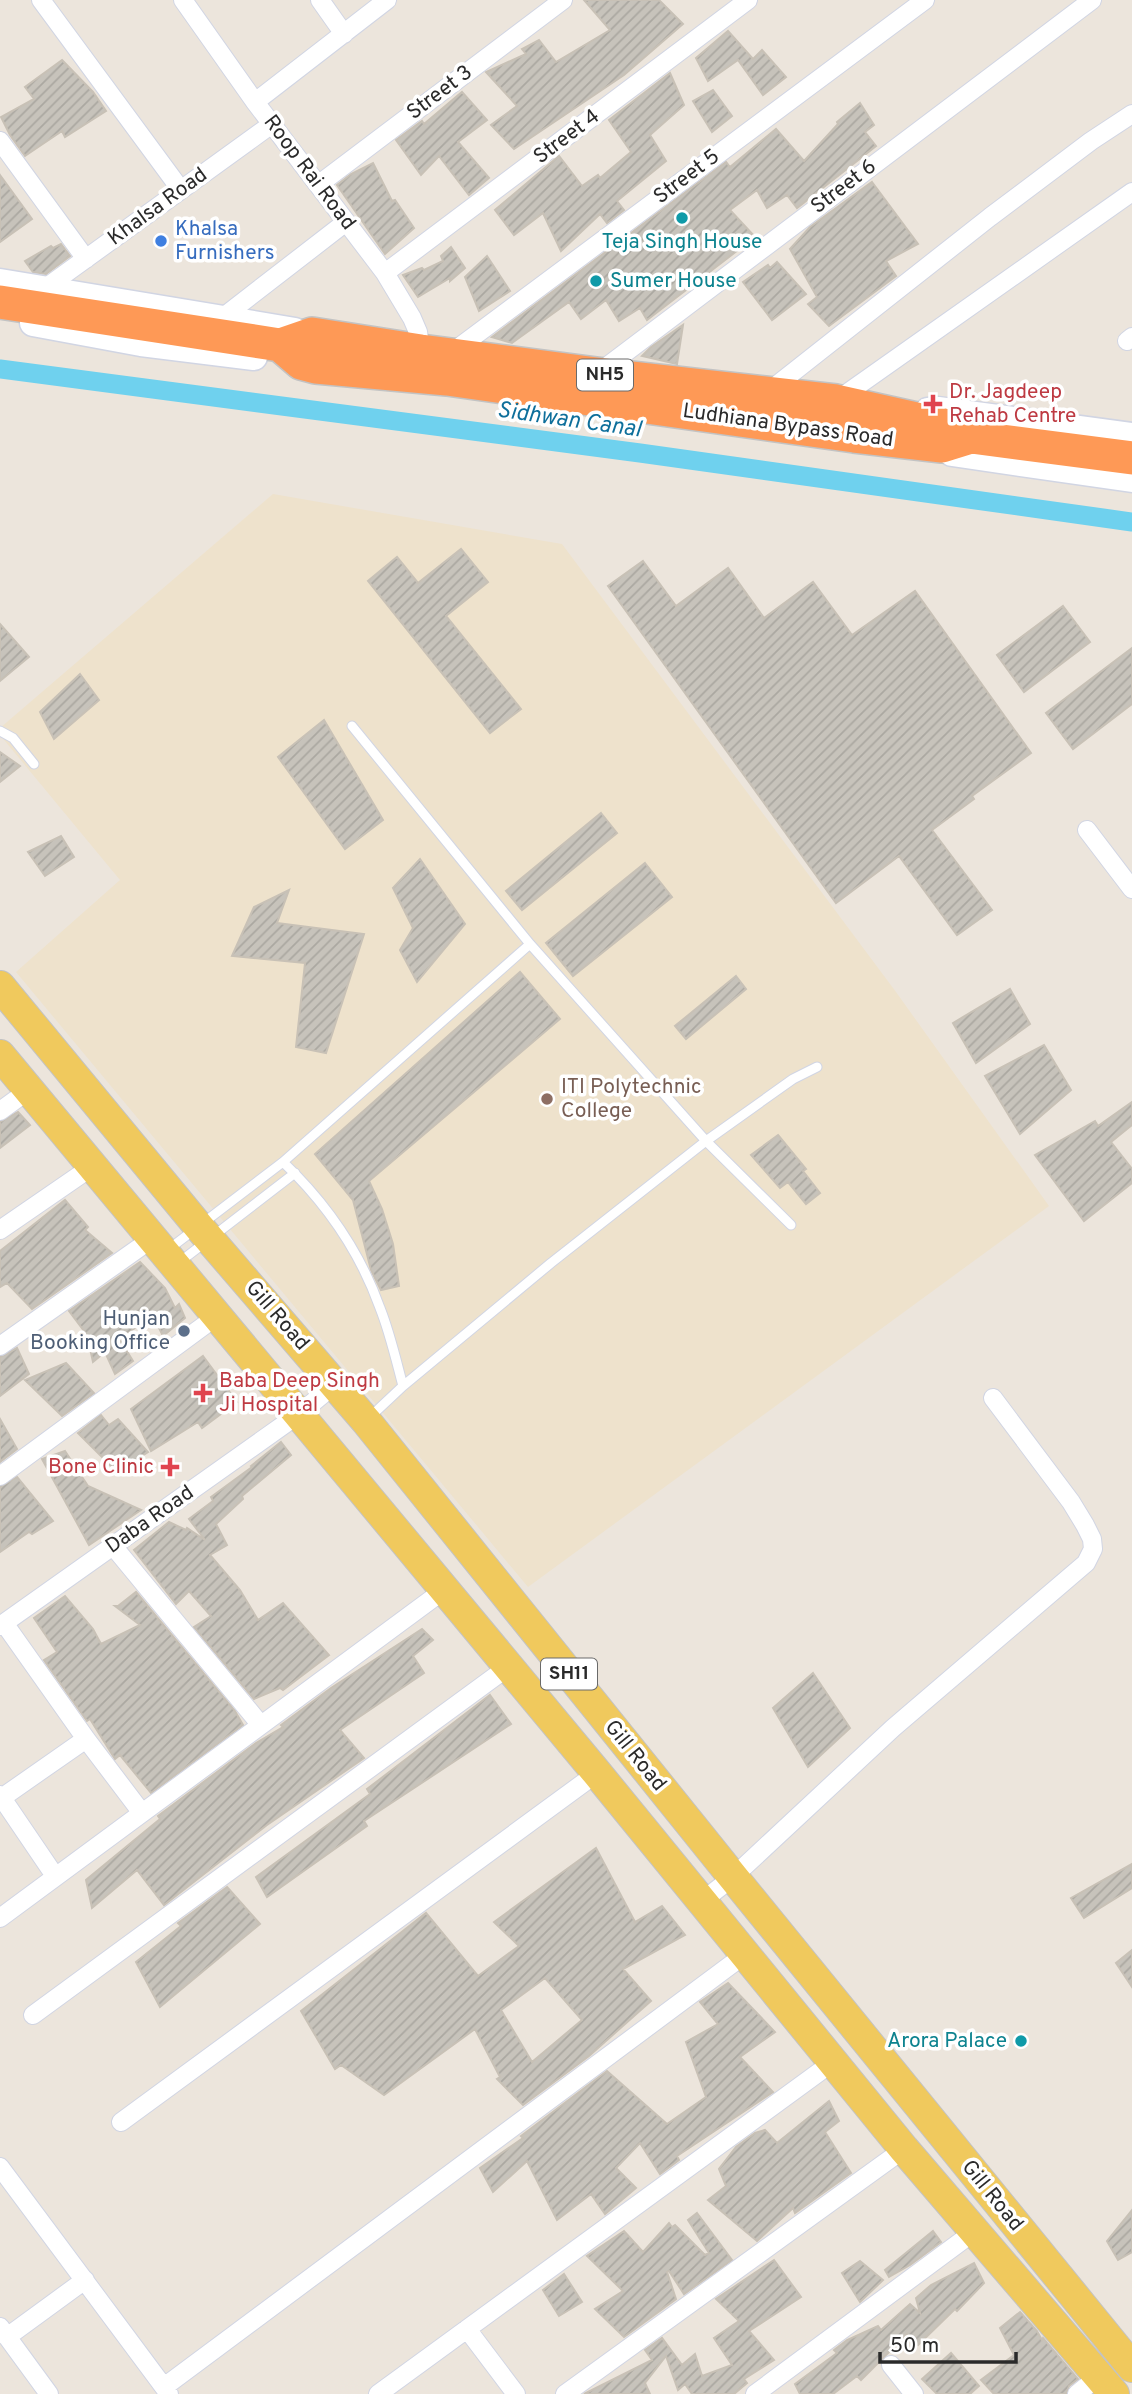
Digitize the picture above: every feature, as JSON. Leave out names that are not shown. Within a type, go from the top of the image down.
[{"type":"highway","name":"NH5","points":[[0,302],[298,347]]},
{"type":"highway","name":"Ludhiana Bypass Road","points":[[298,347],[435,353],[836,401],[898,415]]},
{"type":"highway","name":"Ludhiana Bypass Road","points":[[298,347],[316,367],[460,381],[854,436],[967,441]]},
{"type":"highway","name":"NH5","points":[[898,415],[953,427],[967,441],[1132,458]]},
{"type":"main road","name":"Gill Road","points":[[0,986],[205,1233],[366,1421],[1132,2367]]},
{"type":"main road","name":"Gill Road","points":[[0,1055],[597,1773],[832,2063],[975,2231],[1096,2388]]},
{"type":"street","points":[[41,0],[181,190]]},
{"type":"street","name":"Roop Rai Road","points":[[183,0],[255,102],[385,273],[418,332],[435,353]]},
{"type":"street","points":[[320,0],[344,34]]},
{"type":"street","points":[[255,102],[387,0]]},
{"type":"street","name":"Street 3","points":[[318,185],[563,0]]},
{"type":"street","name":"Street 4","points":[[385,273],[748,0]]},
{"type":"street","name":"Street 5","points":[[435,353],[925,0]]},
{"type":"street","name":"Street 6","points":[[597,374],[1092,0]]},
{"type":"street","points":[[766,393],[990,217],[1091,141],[1132,114]]},
{"type":"street","name":"Khalsa Road","points":[[44,289],[272,124]]},
{"type":"street","points":[[0,141],[86,260]]},
{"type":"street","points":[[836,401],[1132,192]]},
{"type":"street","points":[[222,318],[346,222]]},
{"type":"street","points":[[0,282],[222,318],[298,347]]},
{"type":"street","points":[[0,317],[141,343],[298,347]]},
{"type":"street","points":[[898,415],[938,410],[1132,436]]},
{"type":"street","points":[[967,441],[952,453],[1132,479]]},
{"type":"street","points":[[1087,830],[1132,889]]},
{"type":"street","points":[[0,1111],[29,1090]]},
{"type":"street","points":[[0,1230],[93,1166]]},
{"type":"street","points":[[0,1346],[164,1252]]},
{"type":"street","points":[[0,1476],[217,1316]]},
{"type":"street","name":"Daba Road","points":[[2,1625],[299,1414],[335,1384]]},
{"type":"street","points":[[701,1902],[733,1877],[893,1728],[1086,1563],[1090,1556],[1092,1539],[1071,1502],[993,1398]]},
{"type":"street","points":[[113,1546],[260,1724]]},
{"type":"street","points":[[0,1918],[444,1590]]},
{"type":"street","points":[[2,1625],[142,1813]]},
{"type":"street","points":[[33,2015],[508,1667]]},
{"type":"street","points":[[55,1876],[1,1797],[86,1739]]},
{"type":"street","points":[[121,2122],[597,1773]]},
{"type":"street","points":[[0,2167],[167,2390],[744,1955]]},
{"type":"street","points":[[378,2394],[832,2063]]},
{"type":"street","points":[[565,2394],[904,2149]]},
{"type":"street","points":[[755,2394],[975,2231]]},
{"type":"street","points":[[49,2394],[4,2332],[85,2280]]},
{"type":"street","points":[[467,2329],[516,2394]]},
{"type":"street","points":[[891,2365],[914,2394]]},
{"type":"lane","points":[[352,726],[530,944],[706,1141],[791,1225]]},
{"type":"lane","points":[[0,731],[8,733],[34,764]]},
{"type":"lane","points":[[164,1252],[205,1233],[530,944]]},
{"type":"lane","points":[[366,1421],[403,1386],[551,1263],[706,1141],[793,1079],[817,1067]]},
{"type":"lane","points":[[283,1162],[321,1201],[357,1255],[380,1308],[403,1386]]},
{"type":"lane","points":[[164,1252],[205,1233],[295,1173]]},
{"type":"shaded area","name":"ITI Polytechnic College","points":[[273,494],[562,544],[896,992],[1049,1206],[528,1587],[16,972],[120,880],[0,735],[0,728]]},
{"type":"building","points":[[584,0],[659,0],[683,24],[624,75],[514,149],[491,125],[517,106],[486,72],[526,54],[522,49],[539,40],[556,62],[610,30]]},
{"type":"building","points":[[728,31],[753,59],[762,50],[786,77],[763,95],[738,60],[708,81],[696,58]]},
{"type":"building","points":[[62,60],[93,92],[106,111],[65,137],[62,131],[25,156],[1,117],[34,99],[25,87]]},
{"type":"building","points":[[670,73],[684,105],[650,135],[666,161],[617,201],[624,210],[607,223],[600,214],[561,251],[543,213],[514,235],[495,210],[559,156],[582,186],[598,175],[600,178],[631,152],[609,120]]},
{"type":"building","points":[[713,90],[732,116],[712,132],[693,101]]},
{"type":"building","points":[[462,92],[487,120],[458,142],[489,178],[469,195],[439,156],[421,175],[396,140],[422,121],[424,124]]},
{"type":"building","points":[[860,103],[874,125],[865,132],[876,146],[797,208],[787,195],[767,208],[757,190],[730,210],[755,237],[647,320],[640,308],[619,321],[606,300],[581,319],[569,302],[512,343],[492,337],[726,162],[730,167],[776,129],[804,161],[837,122]]},
{"type":"building","points":[[373,163],[392,201],[395,200],[414,228],[385,254],[337,185]]},
{"type":"building","points":[[0,175],[32,219],[0,242]]},
{"type":"building","points":[[872,182],[918,244],[886,261],[896,276],[829,326],[808,304],[817,297],[790,249],[810,227]]},
{"type":"building","points":[[61,244],[70,256],[46,274],[33,272],[25,261],[51,246],[53,248]]},
{"type":"building","points":[[451,247],[465,268],[450,281],[450,278],[418,297],[403,275],[422,268],[424,270],[443,261],[441,256]]},
{"type":"building","points":[[487,256],[510,291],[479,311],[465,277]]},
{"type":"building","points":[[777,262],[806,294],[772,320],[743,282]]},
{"type":"building","points":[[683,325],[677,364],[642,356],[651,347]]},
{"type":"building","points":[[461,549],[488,582],[446,616],[521,709],[490,733],[368,581],[397,557],[418,583]]},
{"type":"building","points":[[643,561],[676,606],[728,568],[764,618],[813,582],[852,635],[915,591],[1031,753],[972,796],[974,799],[932,830],[992,910],[957,935],[899,856],[836,903],[608,586]]},
{"type":"building","points":[[1063,606],[1090,642],[1024,692],[997,655]]},
{"type":"building","points":[[0,624],[29,657],[0,681]]},
{"type":"building","points":[[1132,648],[1132,704],[1073,749],[1046,713]]},
{"type":"building","points":[[80,674],[99,700],[54,739],[40,712]]},
{"type":"building","points":[[324,720],[383,820],[345,849],[278,757]]},
{"type":"building","points":[[0,752],[20,766],[0,782]]},
{"type":"building","points":[[601,813],[617,833],[522,910],[506,891]]},
{"type":"building","points":[[61,836],[74,857],[45,876],[28,852]]},
{"type":"building","points":[[420,859],[465,924],[417,982],[400,950],[413,928],[393,888]]},
{"type":"building","points":[[645,863],[672,897],[573,976],[546,943]]},
{"type":"building","points":[[289,890],[277,923],[364,934],[326,1053],[296,1047],[305,963],[232,956],[254,907]]},
{"type":"building","points":[[520,972],[560,1019],[369,1181],[382,1209],[393,1244],[399,1286],[381,1290],[371,1270],[353,1200],[315,1154]]},
{"type":"building","points":[[736,976],[746,989],[686,1039],[675,1026]]},
{"type":"building","points":[[1010,989],[1030,1024],[976,1063],[953,1023]]},
{"type":"building","points":[[1044,1045],[1071,1090],[1020,1134],[985,1076]]},
{"type":"building","points":[[1132,1102],[1132,1125],[1111,1142],[1132,1169],[1132,1183],[1084,1221],[1035,1155],[1095,1121],[1098,1126]]},
{"type":"building","points":[[18,1112],[30,1125],[0,1148],[0,1122]]},
{"type":"building","points":[[778,1135],[806,1169],[803,1171],[820,1193],[806,1204],[788,1182],[780,1188],[751,1155]]},
{"type":"building","points":[[65,1200],[88,1227],[85,1230],[112,1253],[32,1309],[7,1283],[0,1287],[0,1251]]},
{"type":"building","points":[[140,1262],[165,1288],[175,1308],[179,1304],[185,1318],[163,1336],[152,1314],[120,1340],[133,1361],[115,1374],[105,1352],[93,1362],[87,1335],[69,1311]]},
{"type":"building","points":[[17,1348],[29,1374],[0,1396],[0,1357]]},
{"type":"building","points":[[203,1356],[237,1402],[202,1428],[198,1422],[151,1451],[131,1409]]},
{"type":"building","points":[[66,1363],[94,1393],[62,1416],[25,1380]]},
{"type":"building","points":[[101,1415],[109,1425],[118,1419],[148,1452],[117,1472],[78,1433]]},
{"type":"building","points":[[0,1419],[17,1449],[0,1462]]},
{"type":"building","points":[[281,1442],[291,1455],[242,1496],[243,1499],[216,1524],[227,1545],[210,1555],[240,1590],[258,1620],[283,1603],[329,1655],[283,1690],[280,1688],[254,1699],[194,1627],[211,1616],[189,1591],[176,1604],[134,1550],[169,1522],[186,1530],[187,1528],[205,1540],[189,1519],[213,1501],[211,1497]]},
{"type":"building","points":[[65,1451],[88,1486],[141,1510],[89,1545],[42,1459]]},
{"type":"building","points":[[17,1477],[53,1521],[32,1534],[29,1532],[0,1552],[0,1487]]},
{"type":"building","points":[[136,1592],[235,1711],[243,1725],[151,1793],[120,1755],[115,1759],[90,1719],[87,1721],[44,1660],[57,1652],[34,1618],[65,1596],[93,1629],[101,1644],[140,1625],[115,1606]]},
{"type":"building","points":[[422,1629],[433,1640],[413,1656],[424,1673],[340,1730],[364,1758],[267,1825],[164,1905],[137,1870],[92,1908],[86,1880],[160,1819],[158,1816],[256,1743],[283,1727],[281,1725],[331,1688]]},
{"type":"building","points":[[813,1673],[850,1728],[808,1767],[773,1708]]},
{"type":"building","points":[[490,1695],[511,1724],[364,1821],[367,1826],[267,1897],[256,1877],[370,1794],[367,1789]]},
{"type":"building","points":[[596,1848],[635,1922],[662,1906],[685,1935],[623,1969],[651,2001],[589,2056],[523,2105],[497,2079],[500,2077],[475,2029],[384,2095],[341,2065],[335,2069],[301,2011],[426,1913],[478,1976],[519,1946],[494,1922]],"holes":[[[545,1978],[582,2020],[532,2062],[501,2010]]]},
{"type":"building","points":[[1132,1864],[1132,1888],[1084,1918],[1071,1898]]},
{"type":"building","points":[[227,1887],[260,1924],[160,2007],[136,1962],[181,1926],[178,1923]]},
{"type":"building","points":[[1132,1950],[1132,1987],[1116,1963]]},
{"type":"building","points":[[728,1983],[775,2032],[740,2057],[773,2092],[677,2156],[679,2160],[660,2174],[640,2143],[616,2168],[636,2188],[605,2214],[591,2194],[557,2220],[527,2161],[493,2192],[480,2168],[523,2138],[521,2136],[607,2071],[667,2124],[706,2097],[686,2042],[718,2024],[700,2002]]},
{"type":"building","points":[[829,2101],[839,2121],[825,2132],[851,2173],[795,2213],[793,2208],[757,2241],[708,2200],[726,2186],[719,2169],[736,2147],[755,2133],[765,2130],[777,2143]]},
{"type":"building","points":[[1132,2210],[1132,2252],[1118,2260],[1107,2241]]},
{"type":"building","points":[[697,2213],[732,2260],[684,2294],[669,2271],[667,2272],[676,2299],[624,2337],[595,2309],[623,2291],[587,2256],[624,2231],[643,2252],[669,2223],[672,2227],[675,2225],[705,2255],[709,2253],[688,2220]]},
{"type":"building","points":[[933,2231],[941,2242],[889,2277],[885,2270]]},
{"type":"building","points":[[774,2260],[801,2297],[749,2331],[774,2360],[744,2379],[747,2383],[734,2394],[692,2394],[685,2384],[678,2390],[666,2356],[645,2383],[650,2394],[584,2394],[652,2360],[645,2350],[662,2338],[682,2365],[695,2354],[702,2376],[732,2365],[714,2338],[739,2321],[716,2299]]},
{"type":"building","points":[[860,2261],[883,2280],[860,2302],[842,2273]]},
{"type":"building","points":[[974,2263],[984,2283],[918,2345],[907,2334],[861,2380],[857,2376],[833,2394],[800,2394],[795,2384],[837,2353],[834,2350],[847,2340],[878,2326],[881,2330],[910,2304],[920,2313],[916,2298],[931,2285]]},
{"type":"building","points":[[564,2274],[582,2302],[559,2316],[543,2290]]},
{"type":"building","points":[[1020,2312],[1078,2379],[1069,2386],[1066,2394],[994,2394],[981,2380],[1014,2355],[1000,2328]]},
{"type":"building","points":[[951,2353],[979,2386],[970,2394],[937,2394],[922,2379]]},
{"type":"waterway","name":"Sidhwan Canal","points":[[0,369],[640,453],[1132,522]]},
{"type":"place","name":"Teja Singh House","points":[[682,218]]},
{"type":"place","name":"Khalsa Furnishers","points":[[161,241]]},
{"type":"place","name":"Sumer House","points":[[596,281]]},
{"type":"place","name":"Dr. Jagdeep Rehab Centre","points":[[933,404]]},
{"type":"place","name":"ITI Polytechnic College","points":[[547,1099]]},
{"type":"place","name":"Hunjan Booking Office","points":[[184,1331]]},
{"type":"place","name":"Baba Deep Singh Ji Hospital","points":[[203,1393]]},
{"type":"place","name":"Bone Clinic","points":[[170,1467]]},
{"type":"place","name":"Arora Palace","points":[[1021,2041]]}]
